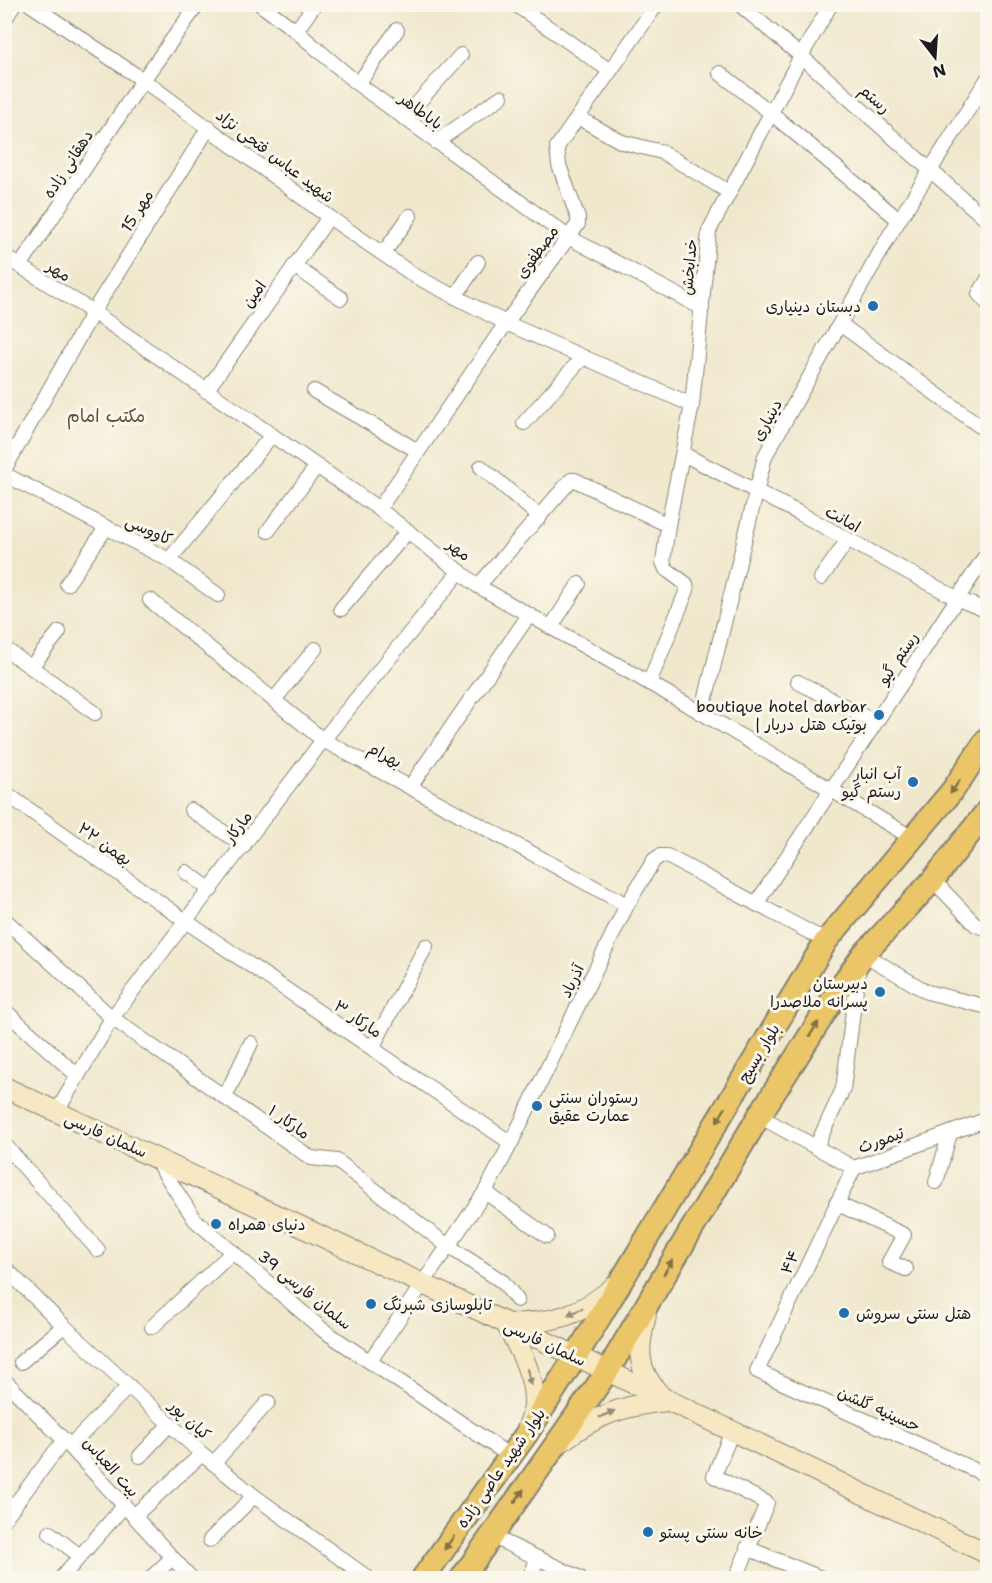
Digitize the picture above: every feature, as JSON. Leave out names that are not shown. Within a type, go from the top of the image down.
[{"type":"main road","name":"بلوار بسیج","points":[[576,1356],[826,941],[953,790],[987,738]]},
{"type":"main road","name":"بلوار بسیج","points":[[606,1372],[814,1028],[862,957],[933,880],[987,810]]},
{"type":"main road","points":[[765,1042],[769,1056],[782,1063],[796,1058]]},
{"type":"main road","points":[[740,1084],[755,1079],[768,1089],[763,1111]]},
{"type":"main road","name":"سلمان فارسی","points":[[4,1087],[576,1356],[987,1554]]},
{"type":"main road","points":[[526,1432],[534,1405],[531,1377],[506,1324],[540,1323],[562,1318],[603,1297],[622,1279]]},
{"type":"main road","points":[[650,1299],[639,1340],[641,1367],[649,1383],[667,1401]]},
{"type":"main road","name":"بلوار شهید عاصی زاده","points":[[423,1578],[510,1456],[576,1356]]},
{"type":"main road","name":"بلوار شهید عاصی زاده","points":[[462,1578],[538,1467],[558,1444],[606,1372]]},
{"type":"main road","points":[[558,1444],[584,1424],[614,1410],[667,1401]]},
{"type":"street","points":[[4,21],[14,4]]},
{"type":"street","name":"شهید عباس فتحی نژاد","points":[[30,4],[143,80],[329,217],[415,276],[506,323],[692,405]]},
{"type":"street","name":"دهقانی زاده","points":[[20,266],[143,80],[198,4]]},
{"type":"street","name":"باباطاهر","points":[[260,4],[296,31],[358,84],[568,237],[702,308]]},
{"type":"street","points":[[296,31],[315,4]]},
{"type":"street","points":[[515,4],[610,71]]},
{"type":"street","name":"مصطفوی","points":[[379,509],[506,323],[578,224],[556,152],[557,147],[657,4]]},
{"type":"street","name":"خدابخش","points":[[649,683],[687,590],[682,579],[664,566],[668,525],[692,405],[709,231],[801,56],[831,4]]},
{"type":"street","name":"رستم","points":[[745,7],[987,221]]},
{"type":"street","points":[[358,84],[397,30]]},
{"type":"street","points":[[404,118],[461,55]]},
{"type":"street","points":[[720,73],[899,220]]},
{"type":"street","name":"دینیاری","points":[[702,713],[765,456],[899,220],[987,78]]},
{"type":"street","points":[[436,142],[501,97]]},
{"type":"street","points":[[579,118],[622,142],[662,152],[729,192]]},
{"type":"street","name":"مهر 15","points":[[4,472],[93,312],[209,127]]},
{"type":"street","points":[[383,255],[410,216]]},
{"type":"street","name":"امین","points":[[206,391],[329,217]]},
{"type":"street","name":"مهر","points":[[4,256],[93,312],[379,509],[478,586],[702,713],[914,839]]},
{"type":"street","points":[[455,297],[478,262]]},
{"type":"street","points":[[294,266],[341,298]]},
{"type":"street","points":[[983,299],[987,279]]},
{"type":"street","points":[[840,324],[987,432]]},
{"type":"street","points":[[524,423],[583,357]]},
{"type":"street","points":[[314,391],[418,451]]},
{"type":"street","name":"کاووسی","points":[[4,472],[169,560],[272,435]]},
{"type":"street","name":"امانت","points":[[683,454],[958,599],[987,611]]},
{"type":"street","points":[[268,531],[317,466]]},
{"type":"street","points":[[481,467],[540,517]]},
{"type":"street","points":[[478,586],[571,480],[668,525]]},
{"type":"street","points":[[67,584],[106,528]]},
{"type":"street","points":[[341,609],[408,531]]},
{"type":"street","points":[[821,578],[847,541]]},
{"type":"street","name":"رستم گیو","points":[[756,904],[987,552]]},
{"type":"street","points":[[169,560],[218,595]]},
{"type":"street","name":"مارکار","points":[[56,1113],[112,1018],[323,740],[460,571]]},
{"type":"street","points":[[551,627],[579,584]]},
{"type":"street","name":"بهرام","points":[[150,600],[323,740],[627,905]]},
{"type":"street","points":[[410,787],[529,615]]},
{"type":"street","points":[[32,667],[59,632]]},
{"type":"street","points":[[4,648],[95,713]]},
{"type":"street","points":[[274,700],[315,649]]},
{"type":"street","points":[[798,682],[875,722]]},
{"type":"street","name":"۲۲ بهمن","points":[[4,792],[187,922]]},
{"type":"street","points":[[191,810],[244,846]]},
{"type":"street","name":"آذرباد","points":[[370,1361],[485,1192],[627,905],[654,860],[660,856],[667,856],[826,941]]},
{"type":"street","points":[[186,872],[211,890]]},
{"type":"street","points":[[933,880],[976,925],[987,928]]},
{"type":"street","name":"مارکار ۱","points":[[4,919],[112,1018],[311,1158],[337,1161],[448,1246],[503,1282],[517,1300]]},
{"type":"street","name":"مارکار ۳","points":[[187,922],[511,1143]]},
{"type":"street","points":[[372,1048],[426,945]]},
{"type":"street","points":[[816,1147],[843,1089],[862,957],[927,992],[987,1007]]},
{"type":"street","points":[[4,1011],[78,1076]]},
{"type":"street","points":[[225,1097],[251,1043]]},
{"type":"street","name":"تیمورث","points":[[763,1111],[816,1147],[854,1168],[987,1119]]},
{"type":"street","points":[[936,1182],[950,1132]]},
{"type":"street","points":[[4,1144],[98,1250]]},
{"type":"street","name":"سلمان فارسی 39","points":[[155,1158],[195,1220],[323,1330],[510,1456]]},
{"type":"street","name":"۴۴","points":[[757,1371],[854,1168]]},
{"type":"street","points":[[485,1192],[547,1236]]},
{"type":"street","points":[[836,1203],[904,1235],[889,1262],[906,1269]]},
{"type":"street","points":[[152,1327],[233,1252]]},
{"type":"street","name":"کیان پور","points":[[4,1267],[202,1454],[254,1496],[368,1578]]},
{"type":"street","points":[[21,1362],[64,1326]]},
{"type":"street","name":"حسینیه گلشن","points":[[757,1371],[986,1472]]},
{"type":"street","name":"بیت العباس","points":[[6,1383],[67,1443],[191,1578]]},
{"type":"street","points":[[7,1511],[67,1443],[129,1386]]},
{"type":"street","points":[[214,1463],[268,1402]]},
{"type":"street","points":[[140,1456],[170,1424]]},
{"type":"street","points":[[732,1431],[714,1476],[767,1503],[736,1578]]},
{"type":"street","points":[[61,1578],[80,1556],[129,1511],[202,1454]]},
{"type":"street","points":[[210,1540],[254,1496]]},
{"type":"street","points":[[50,1533],[80,1556]]},
{"type":"street","points":[[491,1536],[580,1578]]},
{"type":"street","points":[[747,1548],[820,1578]]},
{"type":"street","points":[[151,1578],[172,1558]]},
{"type":"street","points":[[529,1578],[538,1558]]},
{"type":"place","name":"دبستان دینیاری","points":[[873,306]]},
{"type":"place","name":"boutique hotel darbar | بوتیک هتل دربار","points":[[879,715]]},
{"type":"place","name":"آب انبار رستم گیو","points":[[913,782]]},
{"type":"place","name":"دبیرستان پسرانه ملاصدرا","points":[[880,992]]},
{"type":"place","name":"رستوران سنتی عمارت عقیق","points":[[537,1106]]},
{"type":"place","name":"دنیای همراه","points":[[216,1224]]},
{"type":"place","name":"تابلوسازی شبرنگ","points":[[371,1304]]},
{"type":"place","name":"هتل سنتی سروش","points":[[844,1313]]},
{"type":"place","name":"خانه سنتی پستو","points":[[648,1532]]},
{"type":"district","name":"مکتب امام","points":[[106,416]]}]
